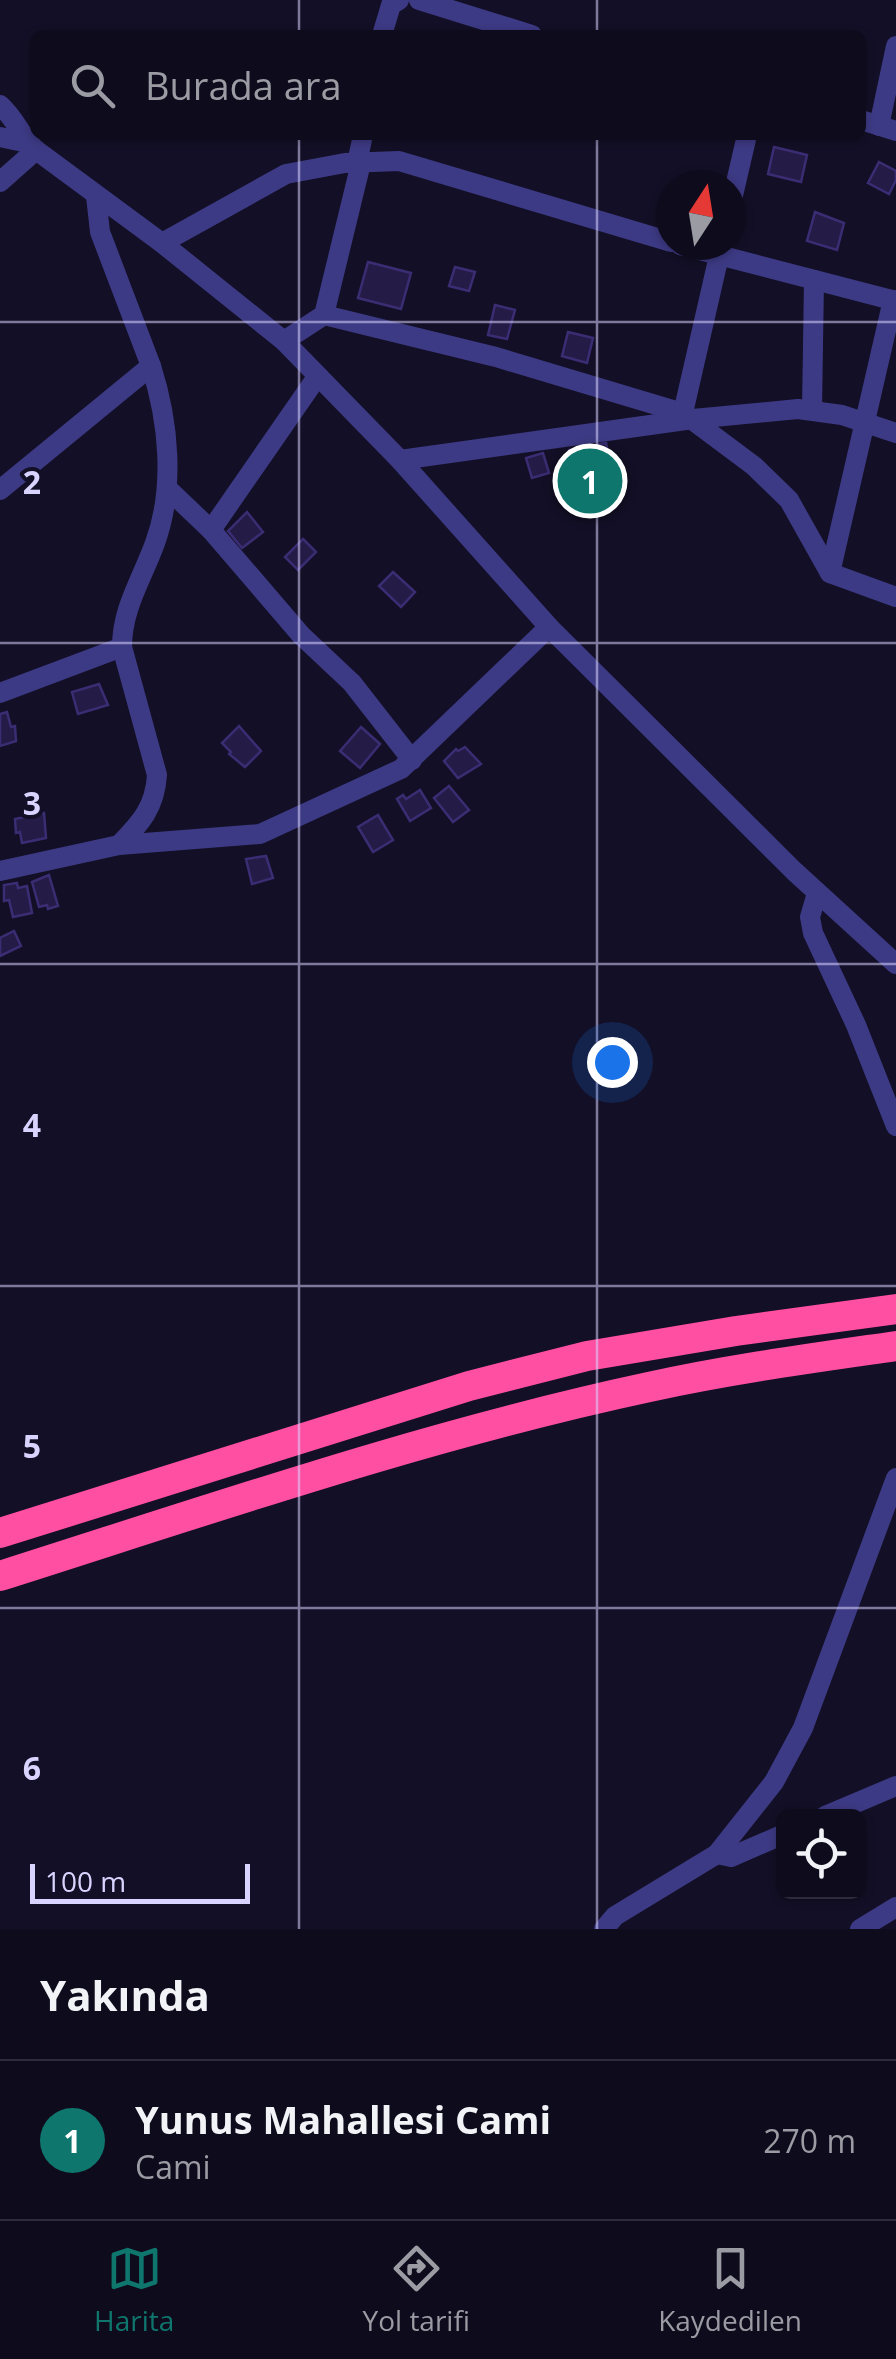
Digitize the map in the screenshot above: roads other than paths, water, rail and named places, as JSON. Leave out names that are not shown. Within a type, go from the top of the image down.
[{"type":"highway","points":[[0,1533],[469,1386],[586,1356],[896,1309]]},
{"type":"highway","points":[[0,1576],[491,1426],[742,1368],[896,1346]]},
{"type":"street","points":[[384,30],[391,6],[400,0]]},
{"type":"street","points":[[419,0],[516,30]]},
{"type":"street","points":[[879,126],[896,46]]},
{"type":"street","points":[[0,106],[16,119],[32,146],[162,242],[284,341],[400,460],[550,626],[817,893],[896,964]]},
{"type":"street","points":[[0,138],[32,146]]},
{"type":"street","points":[[284,341],[324,314],[362,140]]},
{"type":"street","points":[[739,170],[746,140]]},
{"type":"street","points":[[0,182],[32,146]]},
{"type":"street","points":[[162,242],[286,174],[399,161],[656,238]]},
{"type":"street","points":[[96,196],[100,232],[151,366],[162,407],[168,488],[156,541],[129,600],[122,629],[122,647],[157,776],[156,795],[148,814],[119,845]]},
{"type":"street","points":[[746,259],[895,300],[830,573]]},
{"type":"street","points":[[688,416],[718,260]]},
{"type":"street","points":[[812,410],[814,280]]},
{"type":"street","points":[[324,314],[496,357],[688,416],[754,466],[789,500],[830,573],[896,597]]},
{"type":"street","points":[[0,490],[151,366]]},
{"type":"street","points":[[211,530],[317,377]]},
{"type":"street","points":[[400,460],[688,416],[812,410],[896,434]]},
{"type":"street","points":[[168,488],[211,530],[301,635],[352,683],[412,760]]},
{"type":"street","points":[[0,871],[119,845],[260,834],[402,769],[550,626]]},
{"type":"street","points":[[0,693],[122,647]]},
{"type":"street","points":[[817,893],[810,916],[812,933],[856,1025],[896,1126]]},
{"type":"street","points":[[604,1929],[614,1916],[717,1854],[774,1782],[795,1746],[896,1478]]},
{"type":"street","points":[[842,1809],[896,1786]]},
{"type":"street","points":[[717,1854],[732,1857],[776,1838]]},
{"type":"street","points":[[860,1929],[896,1907]]},
{"type":"place","name":"Yunus Mahallesi Cami","points":[[590,481]]}]
